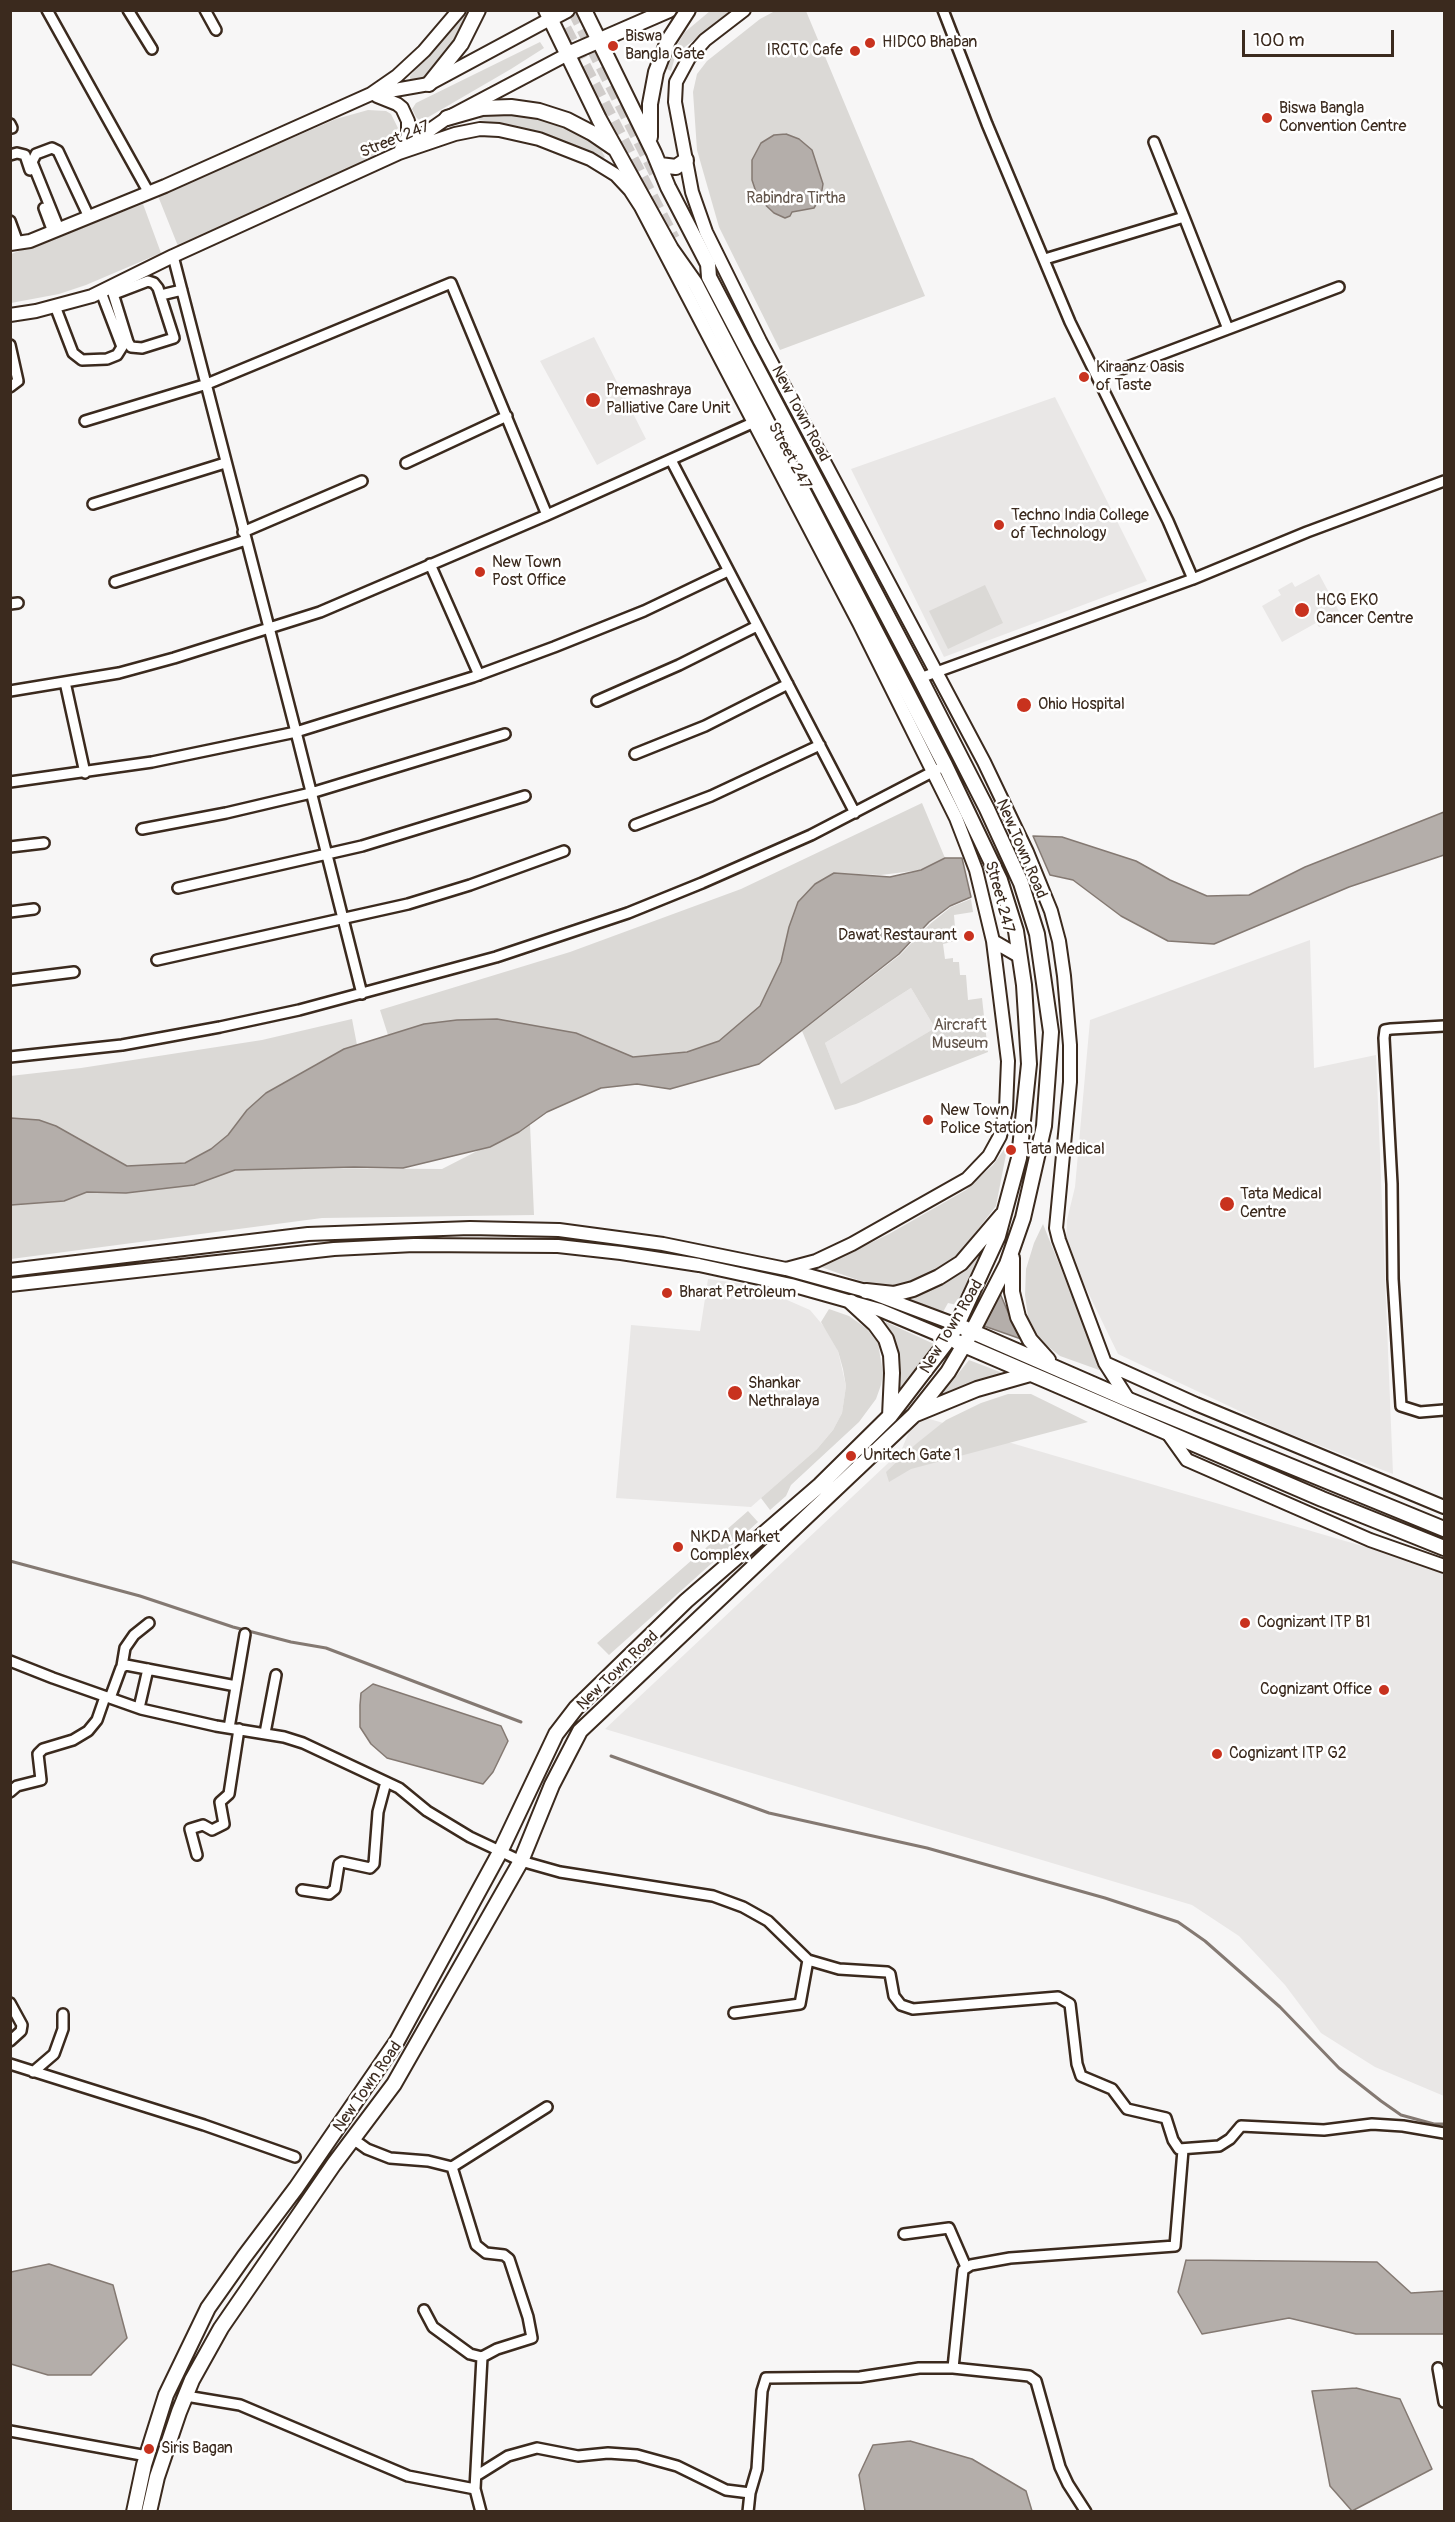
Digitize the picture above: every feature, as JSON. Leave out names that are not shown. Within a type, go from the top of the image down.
[{"type":"main road","points":[[429,84],[461,44],[478,10]]},
{"type":"main road","points":[[567,10],[548,15],[616,149],[671,249],[695,283]]},
{"type":"main road","name":"New Town Road","points":[[149,2511],[157,2477],[186,2396],[221,2328],[394,2084],[521,1862],[552,1785],[580,1731],[914,1415],[948,1372],[972,1332],[1011,1253],[1023,1218],[1044,1126],[1050,1032],[1036,934],[1022,884],[987,809],[920,678],[709,277],[708,264],[584,10]]},
{"type":"main road","points":[[568,54],[669,10]]},
{"type":"main road","points":[[686,160],[676,167],[668,168],[657,159],[649,137],[652,88],[668,41],[688,10]]},
{"type":"main road","points":[[447,118],[482,108],[511,107],[539,111],[575,124],[616,149]]},
{"type":"main road","points":[[692,245],[709,277]]},
{"type":"main road","points":[[679,252],[695,283]]},
{"type":"main road","name":"New Town Road","points":[[135,2511],[147,2456],[166,2395],[208,2308],[243,2257],[296,2188],[397,2042],[510,1833],[556,1734],[576,1708],[686,1601],[820,1485],[890,1416],[949,1339],[957,1325],[990,1257],[1006,1209],[1023,1135],[1029,1064],[1016,931],[1000,880],[939,768],[758,420],[695,283]]},
{"type":"main road","points":[[866,1291],[894,1294],[913,1289],[939,1277],[961,1263],[1006,1209]]},
{"type":"main road","points":[[1011,1253],[1012,1292],[1018,1317],[1030,1340],[1054,1366]]},
{"type":"main road","points":[[851,1302],[875,1323],[886,1339],[892,1364],[890,1416]]},
{"type":"main road","points":[[957,1325],[1128,1399],[1444,1529]]},
{"type":"main road","points":[[949,1339],[1444,1548]]},
{"type":"main road","points":[[914,1415],[977,1389],[1030,1374]]},
{"type":"street","points":[[47,10],[148,193]]},
{"type":"street","points":[[128,10],[152,49]]},
{"type":"street","points":[[205,10],[216,30]]},
{"type":"street","points":[[10,221],[14,244],[56,231],[148,193],[371,94],[397,76],[424,51],[459,10]]},
{"type":"street","points":[[744,10],[705,40],[688,58],[676,82],[675,102],[692,192],[706,232],[771,362],[936,670],[1040,882],[1059,941],[1067,1002],[1070,1063],[1056,1227],[1105,1363],[1128,1399]]},
{"type":"street","points":[[943,10],[987,124],[1070,322],[1168,521],[1193,579]]},
{"type":"street","points":[[371,94],[429,84],[548,15]]},
{"type":"street","points":[[399,153],[447,118],[568,54]]},
{"type":"street","points":[[371,94],[389,99],[402,108],[408,121],[408,136],[399,153]]},
{"type":"street","name":"Street 247","points":[[10,315],[55,306],[109,291],[173,256],[399,153],[455,134],[480,129],[498,130],[539,139],[590,159],[616,175],[641,207],[758,420]]},
{"type":"street","points":[[1154,142],[1228,328]]},
{"type":"street","points":[[56,231],[32,162],[36,154],[52,148],[58,151],[89,217]]},
{"type":"street","points":[[10,155],[17,153],[25,155],[56,231]]},
{"type":"street","points":[[1045,259],[1184,217]]},
{"type":"street","points":[[173,256],[362,994]]},
{"type":"street","points":[[148,281],[154,283],[161,295],[174,338],[142,348],[131,347],[109,291],[148,281]]},
{"type":"street","points":[[84,421],[207,384],[451,283],[547,515]]},
{"type":"street","points":[[1098,378],[1340,287]]},
{"type":"street","points":[[161,295],[182,290]]},
{"type":"street","points":[[55,306],[73,353],[82,360],[107,359],[117,355],[122,347],[109,291]]},
{"type":"street","points":[[171,327],[190,321]]},
{"type":"street","points":[[10,345],[18,381],[10,387]]},
{"type":"street","points":[[406,463],[507,416]]},
{"type":"street","points":[[10,691],[118,673],[269,630],[320,612],[547,515],[758,420]]},
{"type":"street","points":[[671,460],[855,813]]},
{"type":"street","points":[[93,504],[225,463]]},
{"type":"street","points":[[115,582],[244,536],[362,481]]},
{"type":"street","points":[[920,678],[936,670],[1193,579],[1307,532],[1444,481]]},
{"type":"street","points":[[430,564],[479,675]]},
{"type":"street","points":[[10,782],[152,762],[296,732],[479,675],[634,615],[728,571]]},
{"type":"street","points":[[597,701],[679,665],[757,626]]},
{"type":"street","points":[[64,682],[85,773]]},
{"type":"street","points":[[635,754],[705,726],[788,684]]},
{"type":"street","points":[[142,829],[226,813],[311,793],[505,734]]},
{"type":"street","points":[[634,825],[711,796],[820,745]]},
{"type":"street","points":[[10,1057],[122,1045],[282,1014],[496,957],[628,913],[811,835],[939,768]]},
{"type":"street","name":"Street 247","points":[[786,1269],[816,1261],[852,1244],[967,1179],[990,1156],[1000,1136],[1005,1114],[1008,1061],[993,941],[972,861],[939,768]]},
{"type":"street","points":[[178,888],[413,832],[525,796]]},
{"type":"street","points":[[10,847],[44,843]]},
{"type":"street","points":[[158,960],[408,904],[564,851]]},
{"type":"street","points":[[10,912],[34,909]]},
{"type":"street","points":[[993,941],[1019,956]]},
{"type":"street","points":[[10,980],[74,972]]},
{"type":"street","points":[[1444,1026],[1384,1030],[1392,1184],[1393,1279],[1401,1406],[1420,1412],[1444,1410]]},
{"type":"street","points":[[1005,1114],[1023,1135]]},
{"type":"street","points":[[10,1270],[308,1234],[459,1228],[559,1230],[663,1244],[786,1269],[866,1291],[957,1325]]},
{"type":"street","points":[[558,1246],[559,1230]]},
{"type":"street","points":[[10,1285],[334,1249],[414,1245],[558,1246],[699,1265],[791,1285],[880,1310],[949,1339]]},
{"type":"street","points":[[1105,1363],[1196,1404],[1444,1507]]},
{"type":"street","points":[[1167,1432],[1186,1460],[1370,1540],[1444,1566]]},
{"type":"street","points":[[10,1791],[17,1786],[41,1780],[38,1754],[43,1749],[73,1740],[88,1731],[97,1720],[122,1666],[125,1648],[134,1635],[149,1623]]},
{"type":"street","points":[[196,1855],[189,1833],[190,1829],[202,1825],[212,1830],[224,1824],[219,1804],[229,1794],[236,1686],[245,1634]]},
{"type":"street","points":[[10,1661],[107,1698],[172,1718],[265,1733],[303,1743],[399,1788],[427,1811],[521,1862],[560,1872],[713,1896],[743,1907],[768,1922],[808,1960],[839,1969],[887,1972],[897,2002],[913,2009],[1058,1997],[1068,2002],[1077,2064],[1081,2076],[1112,2089],[1127,2109],[1166,2118],[1173,2140],[1179,2149],[1219,2146],[1230,2139],[1241,2126],[1324,2130],[1372,2124],[1403,2126],[1444,2133]]},
{"type":"street","points":[[122,1666],[236,1686]]},
{"type":"street","points":[[139,1708],[148,1669]]},
{"type":"street","points":[[265,1733],[276,1675]]},
{"type":"street","points":[[302,1890],[329,1894],[334,1889],[339,1864],[342,1862],[370,1868],[374,1864],[378,1812],[386,1782]]},
{"type":"street","points":[[734,2013],[800,2004],[808,1960]]},
{"type":"street","points":[[10,2003],[22,2025],[21,2031],[10,2041]]},
{"type":"street","points":[[33,2072],[54,2054],[63,2029],[63,2014]]},
{"type":"street","points":[[10,2064],[204,2125],[295,2157]]},
{"type":"street","points":[[353,2139],[367,2149],[390,2158],[428,2161],[452,2167],[547,2107]]},
{"type":"street","points":[[953,2368],[961,2275],[966,2267],[1010,2258],[1175,2246],[1183,2150]]},
{"type":"street","points":[[424,2310],[433,2326],[470,2354],[482,2357],[497,2349],[529,2340],[532,2335],[509,2259],[504,2255],[486,2253],[476,2246],[452,2167]]},
{"type":"street","points":[[904,2234],[950,2228],[966,2267]]},
{"type":"street","points":[[481,2511],[475,2489],[482,2357]]},
{"type":"street","points":[[748,2511],[750,2493],[758,2469],[762,2391],[766,2378],[860,2377],[919,2368],[953,2368],[1029,2376],[1036,2381],[1060,2468],[1086,2511]]},
{"type":"street","points":[[1438,2368],[1444,2402]]},
{"type":"street","points":[[186,2396],[240,2405],[408,2476],[475,2489]]},
{"type":"street","points":[[10,2431],[147,2456]]},
{"type":"street","points":[[476,2476],[508,2456],[537,2448],[578,2456],[608,2453],[637,2455],[677,2466],[726,2490],[750,2493]]},
{"type":"shaded area","points":[[786,134],[799,139],[812,150],[823,184],[821,196],[814,208],[792,212],[785,218],[774,213],[758,198],[752,180],[752,160],[761,143],[774,135]]},
{"type":"shaded area","name":"Premashraya Palliative Care Unit","points":[[594,337],[646,439],[597,465],[540,361]]},
{"type":"shaded area","name":"Techno India College of Technology","points":[[1055,397],[1147,581],[944,657],[851,469]]},
{"type":"shaded area","name":"HCG EKO Cancer Centre","points":[[1319,574],[1341,615],[1319,627],[1316,623],[1282,642],[1262,606],[1281,595],[1278,590],[1292,582],[1295,587]]},
{"type":"shaded area","points":[[1444,812],[1444,855],[1349,887],[1214,944],[1168,941],[1121,916],[1073,880],[1050,875],[1033,836],[1062,837],[1136,861],[1170,880],[1207,896],[1249,895],[1305,867]]},
{"type":"shaded area","points":[[945,858],[962,858],[971,897],[950,906],[929,922],[899,954],[759,1064],[670,1089],[637,1084],[601,1088],[547,1112],[519,1132],[490,1147],[403,1168],[235,1170],[194,1185],[126,1193],[87,1192],[64,1201],[11,1205],[11,1118],[39,1120],[56,1126],[127,1166],[185,1163],[211,1149],[228,1135],[247,1110],[266,1093],[344,1049],[424,1024],[497,1019],[576,1033],[633,1057],[687,1052],[719,1041],[760,1006],[781,962],[789,927],[798,902],[815,884],[834,873],[890,877],[921,870]]},
{"type":"shaded area","name":"Tata Medical Centre","points":[[1310,940],[1314,1068],[1376,1055],[1393,1474],[1280,1430],[1118,1354],[1066,1247],[1067,1220],[1075,1187],[1090,1020]]},
{"type":"shaded area","points":[[911,988],[935,1028],[841,1085],[825,1043]]},
{"type":"shaded area","name":"Shankar Nethralaya","points":[[708,1279],[762,1289],[810,1310],[832,1336],[838,1351],[846,1386],[842,1413],[833,1430],[817,1449],[751,1507],[616,1498],[631,1325],[700,1331]]},
{"type":"shaded area","points":[[999,1291],[1013,1324],[1024,1340],[984,1326]]},
{"type":"shaded area","points":[[916,1415],[1444,1570],[1444,2096],[1375,2067],[1321,2033],[1285,1985],[1239,1936],[1192,1905],[605,1729],[901,1451]]},
{"type":"shaded area","points":[[373,1684],[501,1726],[508,1741],[493,1772],[483,1784],[387,1758],[371,1744],[360,1727],[361,1693]]},
{"type":"shaded area","points":[[1186,2260],[1377,2262],[1411,2293],[1444,2291],[1444,2334],[1356,2334],[1289,2318],[1202,2334],[1178,2292]]},
{"type":"shaded area","points":[[49,2264],[113,2285],[127,2338],[91,2375],[48,2375],[11,2364],[11,2272]]},
{"type":"shaded area","points":[[1356,2388],[1400,2399],[1432,2469],[1352,2511],[1330,2486],[1312,2391]]},
{"type":"shaded area","points":[[910,2441],[972,2459],[1026,2491],[1032,2511],[865,2511],[859,2475],[873,2445]]},
{"type":"green space","points":[[466,11],[474,11],[465,29],[421,81],[410,81],[410,76]]},
{"type":"green space","points":[[710,11],[730,11],[680,51],[675,57],[671,71],[663,67],[685,32]]},
{"type":"green space","name":"Rabindra Tirtha","points":[[775,11],[806,11],[925,296],[780,350],[719,227],[697,150],[693,92],[697,74],[707,61],[760,19]]},
{"type":"green space","points":[[540,42],[544,48],[511,69],[425,119],[420,121],[416,117],[412,109],[416,103]]},
{"type":"green space","points":[[368,110],[386,111],[391,114],[398,128],[373,158],[178,246],[158,196],[336,119]]},
{"type":"green space","points":[[509,112],[548,119],[582,134],[601,150],[605,157],[602,159],[513,126],[479,120],[481,115],[487,113]]},
{"type":"green space","points":[[143,204],[161,253],[59,294],[11,303],[11,254]]},
{"type":"green space","points":[[985,585],[1003,623],[948,649],[929,611]]},
{"type":"green space","points":[[922,803],[945,858],[921,870],[881,875],[834,873],[789,927],[781,962],[760,1007],[719,1041],[687,1052],[633,1057],[576,1033],[497,1019],[388,1035],[380,1010],[570,952],[741,889]]},
{"type":"green space","name":"Aircraft Museum","points":[[971,899],[973,912],[954,915],[956,941],[943,944],[945,959],[953,958],[953,962],[959,962],[960,975],[966,975],[968,1000],[982,998],[988,1052],[856,1104],[835,1110],[802,1031],[900,955],[930,924],[951,907]],"holes":[[[911,988],[935,1028],[841,1084],[825,1043]]]},
{"type":"green space","points":[[352,1019],[357,1045],[316,1064],[247,1110],[228,1135],[211,1149],[185,1163],[127,1166],[91,1147],[11,1118],[10,1076],[81,1068],[262,1040]]},
{"type":"green space","points":[[530,1124],[534,1215],[322,1218],[11,1259],[11,1205],[64,1201],[87,1192],[194,1185],[235,1170],[442,1169]]},
{"type":"green space","points":[[1008,1144],[996,1206],[961,1251],[940,1269],[913,1281],[891,1286],[872,1285],[821,1267],[889,1234],[966,1190],[993,1165]]},
{"type":"green space","points":[[1043,1224],[1102,1371],[1060,1356],[1041,1341],[1028,1317],[1025,1295],[1026,1269]]},
{"type":"green space","points":[[980,1252],[981,1255],[957,1305],[948,1303],[943,1312],[912,1301],[909,1297],[911,1294],[948,1280],[967,1266]]},
{"type":"green space","points":[[829,1309],[849,1316],[866,1328],[878,1343],[883,1373],[881,1385],[876,1399],[859,1422],[791,1485],[786,1496],[770,1510],[761,1498],[817,1449],[833,1430],[842,1413],[846,1386],[843,1369],[838,1351],[821,1322]]},
{"type":"green space","points":[[886,1322],[934,1344],[898,1393],[900,1360],[885,1325]]},
{"type":"green space","points":[[969,1360],[1013,1377],[938,1399]]},
{"type":"green space","points":[[1008,1394],[1031,1394],[1088,1422],[911,1469],[889,1482],[886,1472],[946,1420],[981,1403]]},
{"type":"green space","points":[[748,1511],[758,1522],[609,1655],[597,1643]]},
{"type":"waterway","points":[[10,1561],[140,1596],[233,1627],[291,1642],[326,1648],[521,1722]]},
{"type":"waterway","points":[[611,1756],[769,1813],[927,1848],[1105,1898],[1178,1922],[1205,1941],[1280,2007],[1339,2068],[1381,2101],[1401,2115],[1434,2124],[1444,2124]]},
{"type":"tunnel","points":[[555,10],[673,239]]},
{"type":"tunnel","points":[[574,10],[658,177]]},
{"type":"place","name":"HIDCO Bhaban","points":[[870,43]]},
{"type":"place","name":"Biswa Bangla Gate","points":[[613,46]]},
{"type":"place","name":"IRCTC Cafe","points":[[855,51]]},
{"type":"place","name":"Biswa Bangla Convention Centre","points":[[1267,118]]},
{"type":"place","name":"Kiraanz Oasis of Taste","points":[[1084,377]]},
{"type":"place","name":"Premashraya Palliative Care Unit","points":[[593,400]]},
{"type":"place","name":"Techno India College of Technology","points":[[999,525]]},
{"type":"place","name":"New Town Post Office","points":[[480,572]]},
{"type":"place","name":"HCG EKO Cancer Centre","points":[[1302,610]]},
{"type":"place","name":"Ohio Hospital","points":[[1024,705]]},
{"type":"place","name":"Dawat Restaurant","points":[[969,936]]},
{"type":"place","name":"New Town Police Station","points":[[928,1120]]},
{"type":"place","name":"Tata Medical","points":[[1011,1150]]},
{"type":"place","name":"Tata Medical Centre","points":[[1227,1204]]},
{"type":"place","name":"Bharat Petroleum","points":[[667,1293]]},
{"type":"place","name":"Shankar Nethralaya","points":[[735,1393]]},
{"type":"place","name":"Unitech Gate 1","points":[[851,1456]]},
{"type":"place","name":"NKDA Market Complex","points":[[678,1547]]},
{"type":"place","name":"Cognizant ITP B1","points":[[1245,1623]]},
{"type":"place","name":"Cognizant Office","points":[[1384,1690]]},
{"type":"place","name":"Cognizant ITP G2","points":[[1217,1754]]},
{"type":"place","name":"Siris Bagan","points":[[149,2449]]}]
